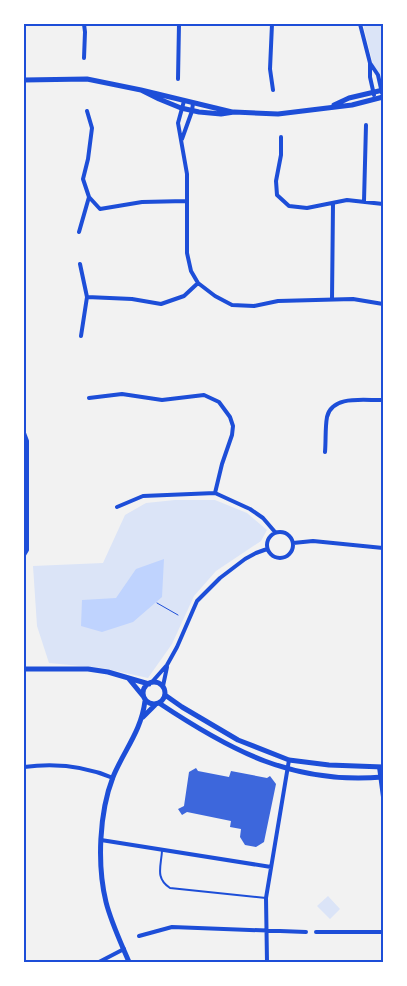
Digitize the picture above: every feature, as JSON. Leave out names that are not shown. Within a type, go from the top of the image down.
[{"type":"street","points":[[84,24],[84,58]]},
{"type":"street","points":[[178,79],[179,24]]},
{"type":"street","points":[[272,24],[270,69],[273,90]]},
{"type":"street","points":[[360,24],[370,63],[370,77],[374,98]]},
{"type":"street","points":[[24,80],[86,79],[234,112],[278,114],[352,105],[383,97],[378,75],[370,63]]},
{"type":"street","points":[[141,90],[181,108],[220,114],[234,112]]},
{"type":"street","points":[[329,107],[349,98],[382,90]]},
{"type":"street","points":[[184,101],[178,122],[187,174],[187,253],[191,270],[198,283],[215,296],[232,305],[254,306],[278,301],[353,299],[383,304]]},
{"type":"street","points":[[182,139],[193,103]]},
{"type":"street","points":[[88,111],[92,128],[83,179],[89,197],[100,208],[142,202],[186,201]]},
{"type":"street","points":[[364,201],[366,125]]},
{"type":"street","points":[[281,137],[281,155],[276,182],[277,195],[289,206],[307,208],[347,200],[383,204]]},
{"type":"street","points":[[79,232],[89,197]]},
{"type":"street","points":[[332,300],[333,204]]},
{"type":"street","points":[[80,264],[87,297],[81,336]]},
{"type":"street","points":[[87,297],[132,299],[161,304],[184,296],[198,283]]},
{"type":"street","points":[[89,398],[122,394],[162,400],[204,395],[219,402],[230,417],[233,426],[215,494]]},
{"type":"street","points":[[325,452],[327,415],[337,403],[383,400]]},
{"type":"street","points":[[24,433],[27,441],[28,550],[24,555]]},
{"type":"street","points":[[117,507],[143,496],[215,494],[263,518],[275,532]]},
{"type":"street","points":[[267,549],[268,539],[275,532],[287,534],[293,542]]},
{"type":"street","points":[[293,542],[314,541],[383,548]]},
{"type":"street","points":[[267,549],[275,557],[282,557],[290,552],[293,542]]},
{"type":"street","points":[[129,962],[106,903],[101,874],[101,840],[104,810],[113,778],[143,717],[163,701],[165,695],[163,686],[168,665],[198,601],[220,578],[245,559],[267,549]]},
{"type":"street","points":[[143,717],[144,688],[168,665]]},
{"type":"street","points":[[24,669],[88,669],[108,672],[129,679],[158,683],[163,686]]},
{"type":"street","points":[[129,679],[150,704],[157,704],[235,749],[288,770],[328,776],[382,777]]},
{"type":"street","points":[[165,695],[238,740],[289,760],[329,765],[381,767],[383,797]]},
{"type":"street","points":[[267,962],[266,898],[289,760]]},
{"type":"street","points":[[24,767],[79,767],[113,778]]},
{"type":"street","points":[[101,840],[271,867]]},
{"type":"street","points":[[139,936],[172,927],[306,932]]},
{"type":"street","points":[[316,932],[383,932]]},
{"type":"street","points":[[99,962],[124,949]]},
{"type":"lane","points":[[162,851],[160,877],[164,884],[170,888],[266,898]]},
{"type":"path","points":[[157,603],[178,615]]},
{"type":"shaded area","points":[[363,24],[383,24],[383,88],[379,88]]},
{"type":"shaded area","points":[[175,500],[215,500],[247,513],[267,530],[261,541],[216,571],[194,596],[172,644],[148,678],[102,668],[49,663],[37,626],[33,566],[103,563],[125,515],[146,503]]},
{"type":"shaded area","points":[[328,896],[340,909],[330,919],[317,906]]},
{"type":"water","points":[[164,559],[162,597],[133,622],[102,632],[81,626],[82,600],[116,598],[136,569]]},
{"type":"building","points":[[196,768],[198,771],[229,777],[231,771],[267,778],[270,776],[276,784],[264,842],[256,847],[245,845],[240,837],[241,829],[230,827],[231,821],[187,812],[182,815],[178,809],[184,806],[189,772]]}]
